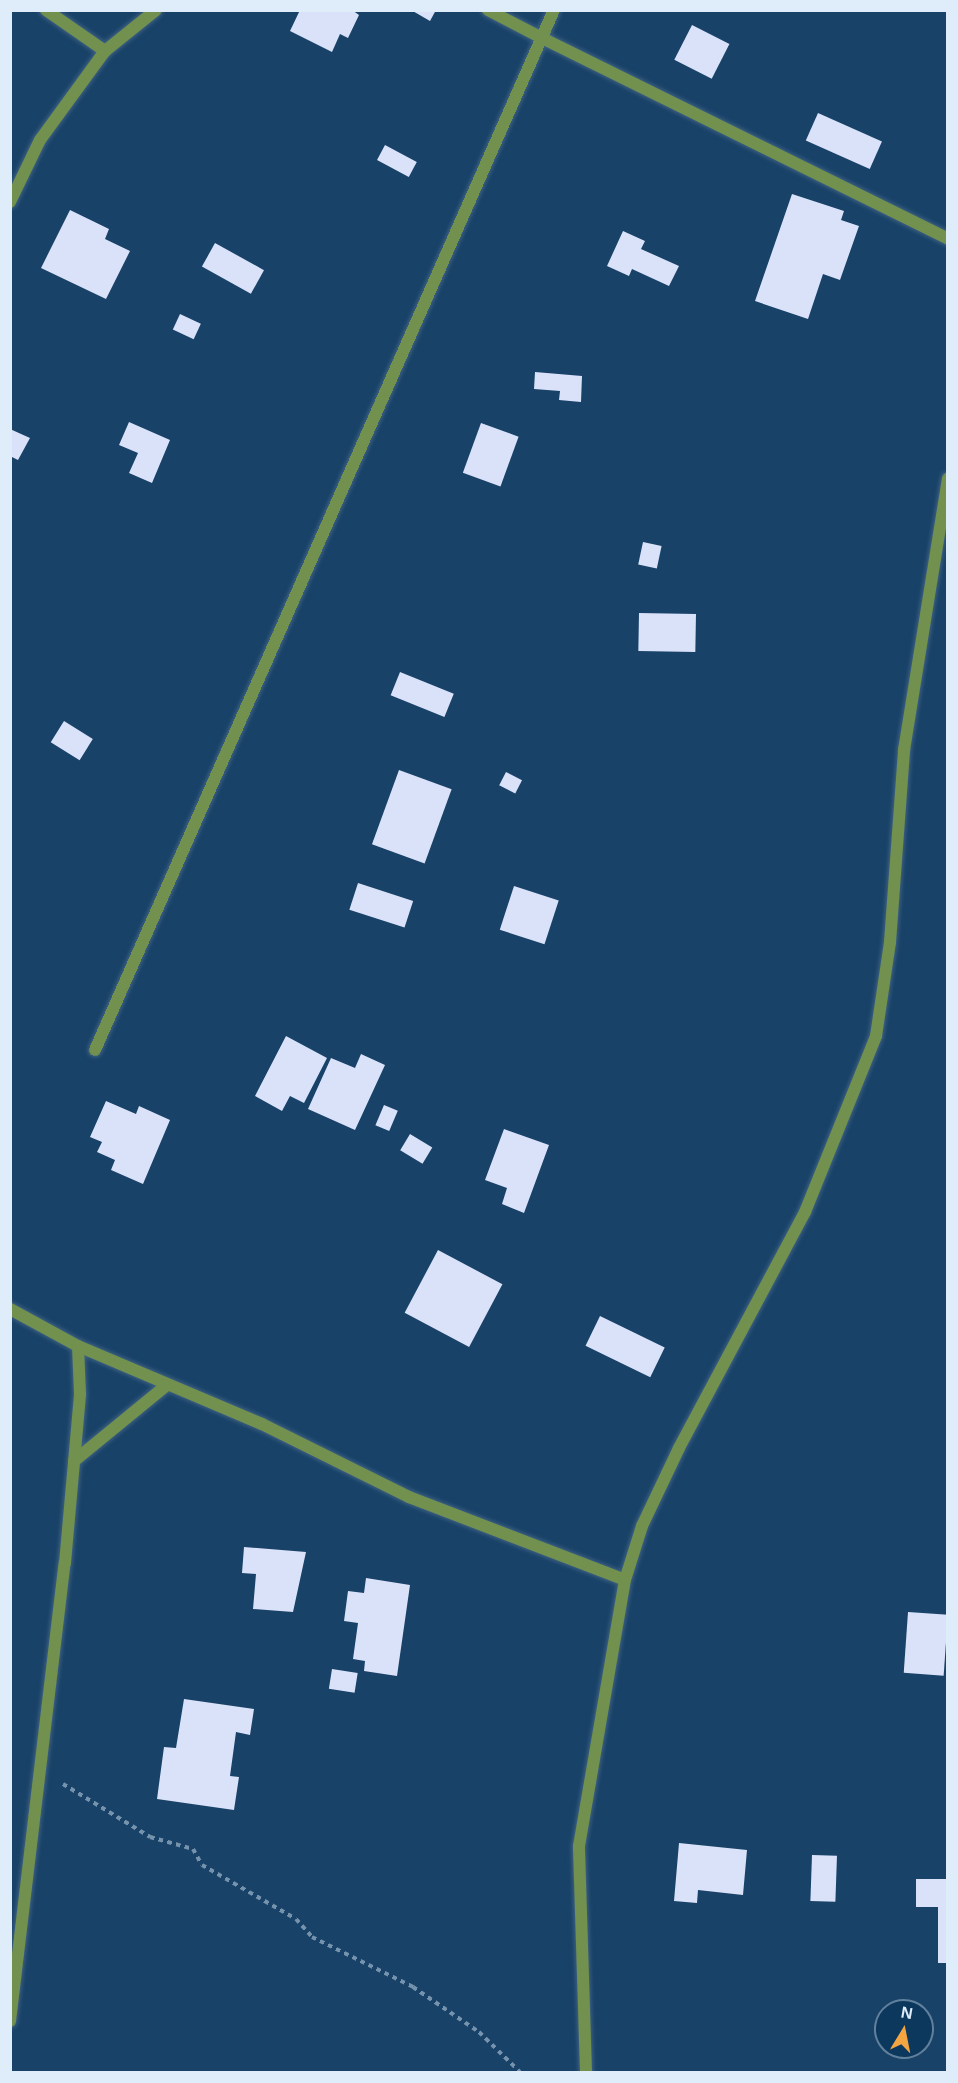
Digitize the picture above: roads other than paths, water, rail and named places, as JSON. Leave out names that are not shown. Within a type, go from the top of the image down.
[{"type":"street","points":[[46,10],[105,51]]},
{"type":"street","points":[[10,202],[40,140],[105,51],[156,10]]},
{"type":"street","points":[[488,10],[948,239]]},
{"type":"street","points":[[96,1050],[554,10]]},
{"type":"street","points":[[586,2073],[579,1846],[625,1580],[642,1526],[679,1448],[805,1212],[876,1036],[890,942],[904,750],[948,479]]},
{"type":"street","points":[[10,1310],[78,1346],[262,1424],[409,1497],[625,1580]]},
{"type":"street","points":[[10,2021],[42,1770],[74,1461],[78,1346]]},
{"type":"street","points":[[74,1461],[167,1385]]}]
